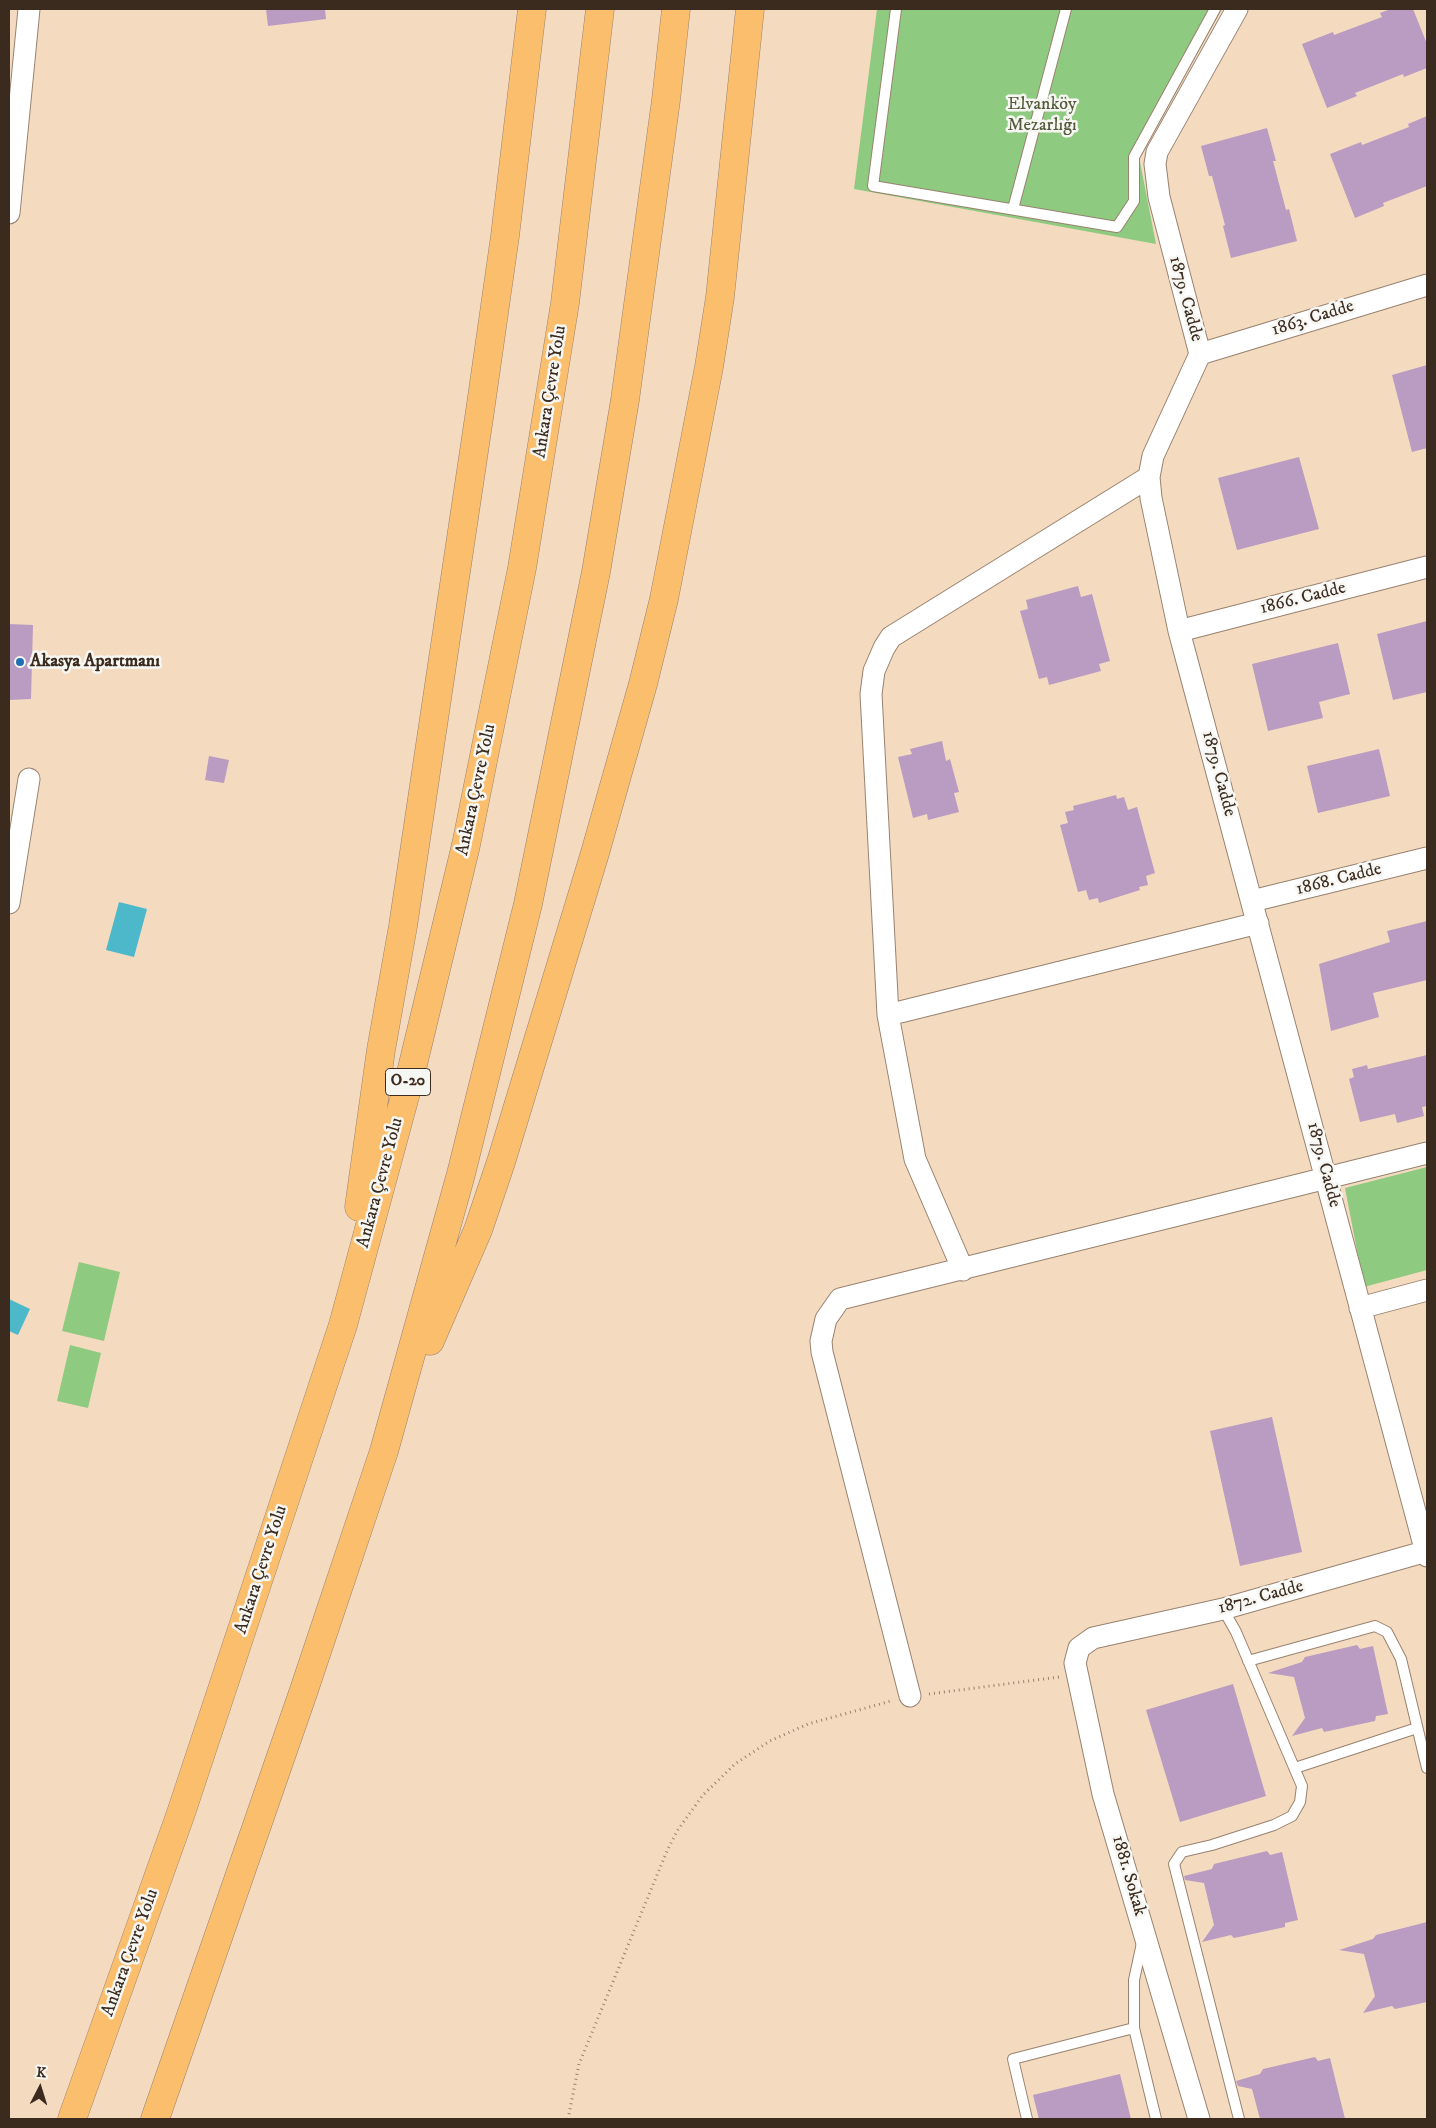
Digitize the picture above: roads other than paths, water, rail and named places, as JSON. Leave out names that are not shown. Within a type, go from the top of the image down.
[{"type":"highway","points":[[343,1325],[381,1050],[403,926],[480,412],[506,227],[532,9]]},
{"type":"highway","name":"Ankara Çevre Yolu","points":[[72,2119],[181,1813],[343,1325],[412,1066],[466,845],[497,695],[545,435],[565,303],[600,9]]},
{"type":"highway","points":[[155,2119],[304,1690],[384,1451],[461,1174],[528,904],[596,572],[625,400],[666,100],[676,9]]},
{"type":"highway","points":[[384,1451],[481,1222],[595,853],[643,684],[664,599],[709,366],[728,225],[750,9]]},
{"type":"street","points":[[9,213],[29,9]]},
{"type":"street","name":"1879. Cadde","points":[[1238,9],[1157,152],[1155,164],[1159,197],[1200,354],[1153,456],[1149,478],[1151,498],[1179,630],[1427,1553]]},
{"type":"street","name":"1863. Cadde","points":[[1200,354],[1427,285]]},
{"type":"street","points":[[962,1270],[915,1159],[888,1015],[871,694],[878,660],[891,637],[1149,478]]},
{"type":"street","name":"1866. Cadde","points":[[1179,630],[1427,567]]},
{"type":"street","points":[[9,903],[29,779]]},
{"type":"street","name":"1868. Cadde","points":[[1252,901],[1427,858]]},
{"type":"street","points":[[888,1015],[1258,923]]},
{"type":"street","points":[[910,1696],[822,1352],[821,1341],[826,1319],[840,1299],[1427,1153]]},
{"type":"street","points":[[1360,1308],[1427,1290]]},
{"type":"street","name":"1872. Cadde","points":[[1093,1638],[1222,1609],[1427,1553]]},
{"type":"street","name":"1881. Sokak","points":[[1093,1638],[1079,1648],[1075,1663],[1103,1794],[1199,2119]]},
{"type":"lane","points":[[896,9],[873,186],[1117,227],[1134,201],[1134,157],[1215,9]]},
{"type":"lane","points":[[1013,210],[1066,9]]},
{"type":"lane","points":[[1222,1609],[1236,1632],[1302,1786],[1300,1802],[1292,1816],[1265,1828],[1212,1846],[1182,1852],[1174,1864],[1239,2119]]},
{"type":"lane","points":[[1248,1662],[1375,1626],[1387,1632],[1401,1659],[1427,1768]]},
{"type":"lane","points":[[1295,1768],[1417,1728]]},
{"type":"lane","points":[[1144,1933],[1134,1980],[1134,2028],[1156,2119]]},
{"type":"lane","points":[[1027,2119],[1013,2059],[1134,2028]]},
{"type":"water","points":[[119,902],[147,909],[134,957],[106,950]]},
{"type":"water","points":[[9,1299],[30,1309],[18,1335],[9,1331]]},
{"type":"place","name":"Akasya Apartmanı","points":[[20,662]]},
{"type":"park label","name":"Elvanköy Mezarlığı","points":[[1042,115]]}]
